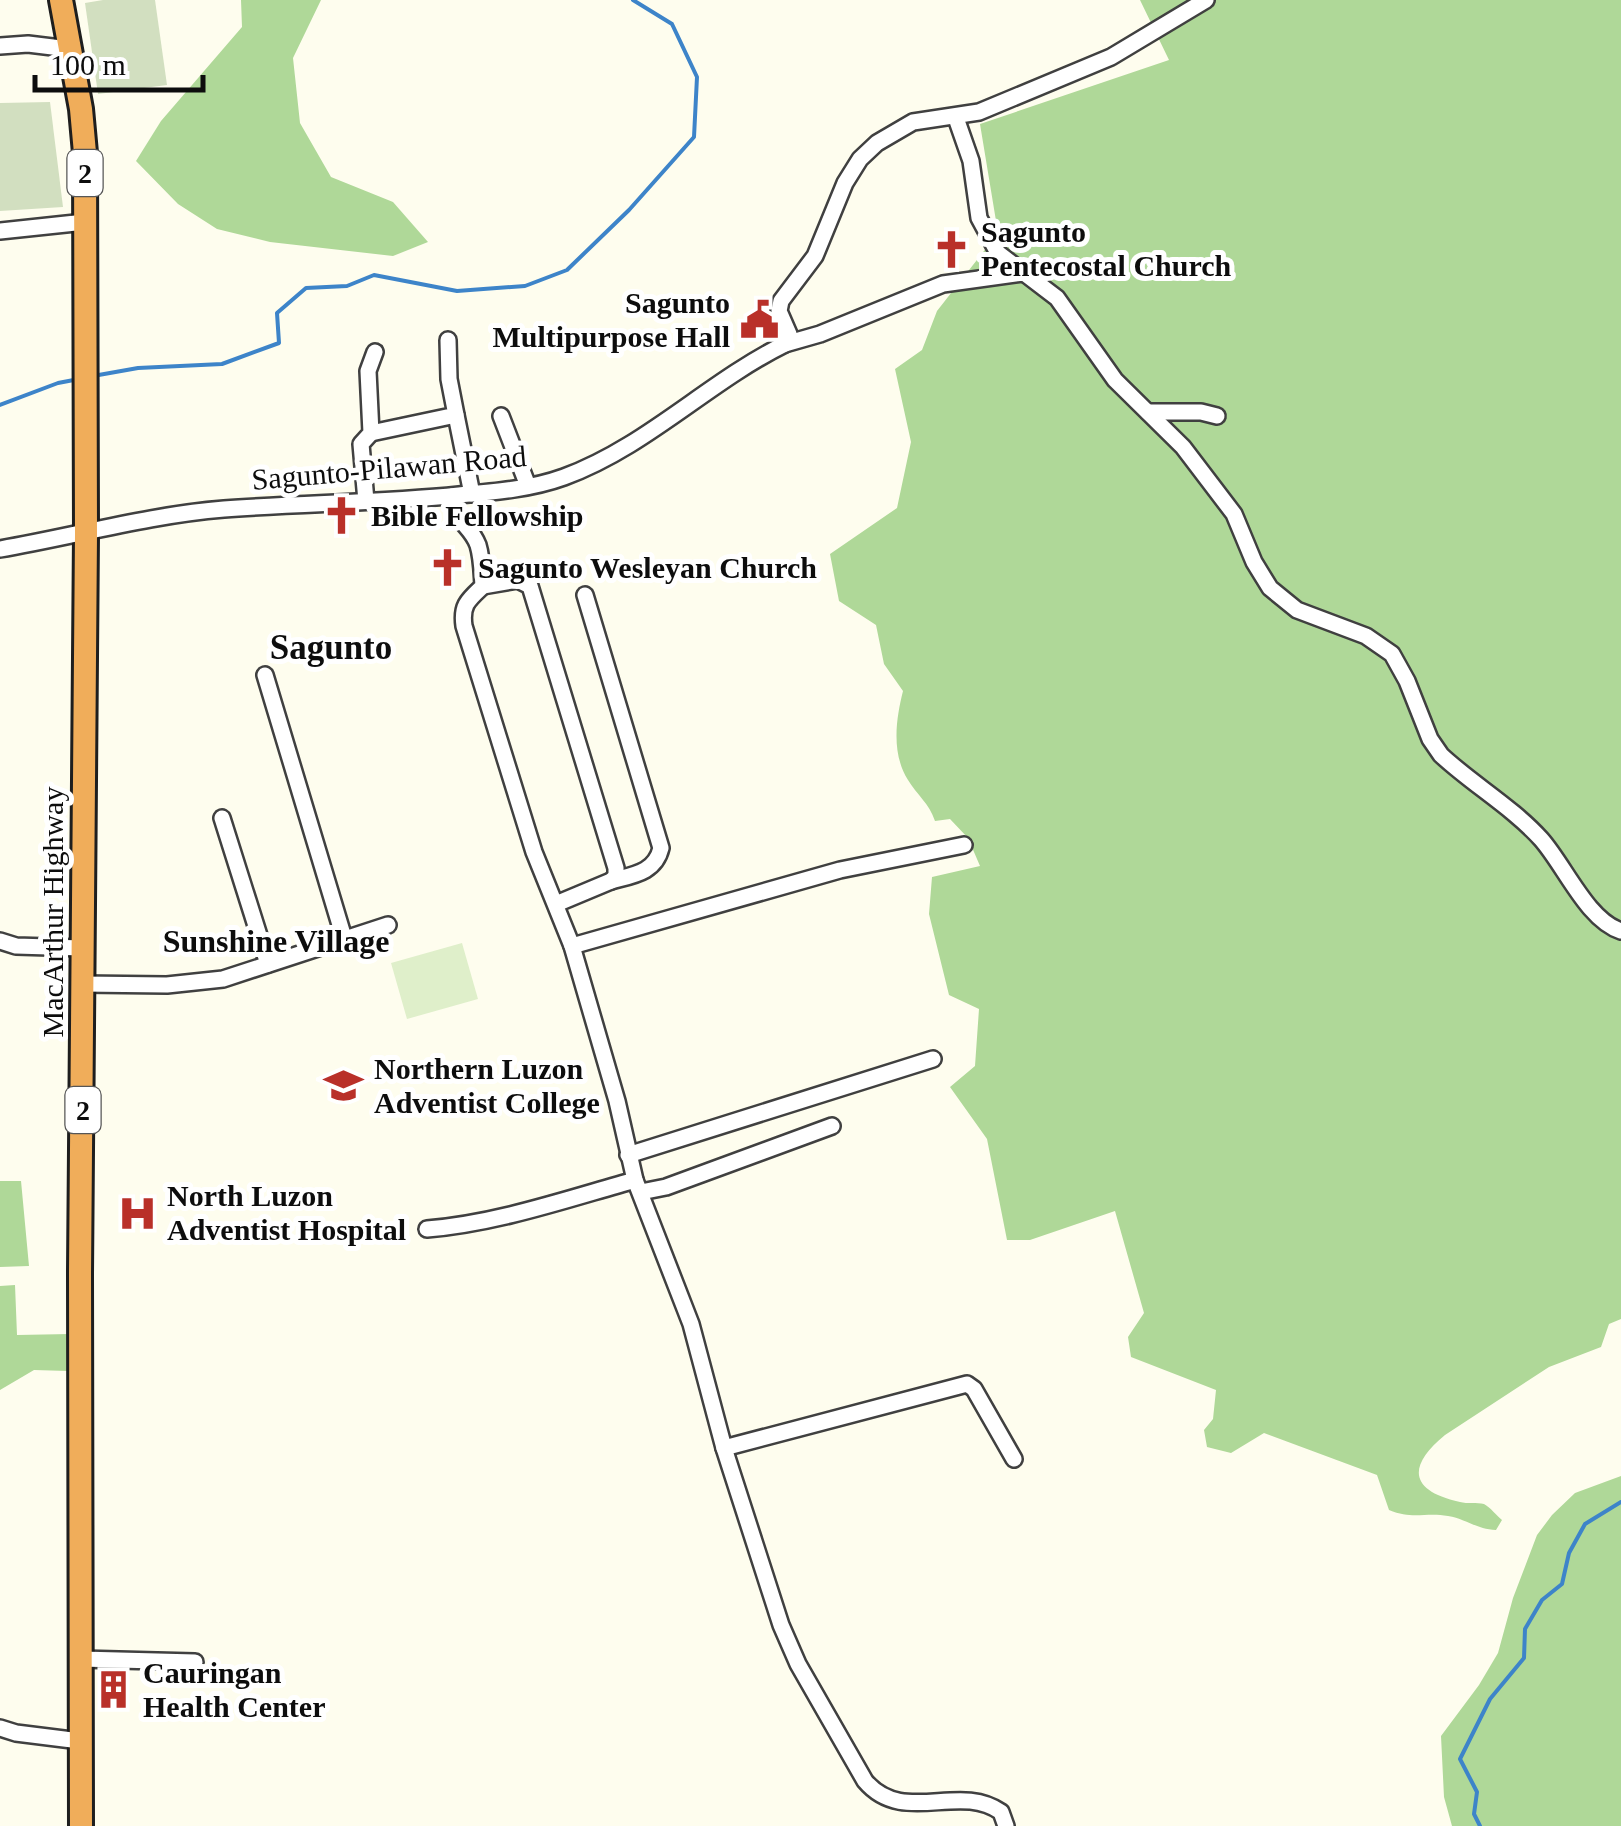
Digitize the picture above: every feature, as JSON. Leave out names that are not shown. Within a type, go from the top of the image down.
[{"type":"highway","name":"MacArthur Highway","points":[[61,0],[81,109],[85,222],[81,1826]]},
{"type":"street","points":[[785,344],[789,338],[779,311],[780,301],[815,256],[840,192],[860,159],[878,143],[913,122],[956,118],[1110,57],[1206,0]]},
{"type":"street","points":[[0,46],[69,48]]},
{"type":"street","points":[[956,118],[971,162],[981,224],[998,253],[1057,298],[1099,360],[1184,446],[1234,514],[1254,562],[1270,588],[1296,610],[1366,636],[1392,654],[1407,680],[1426,732],[1441,754],[1539,837],[1594,912],[1608,926],[1621,931]]},
{"type":"street","points":[[0,231],[85,222]]},
{"type":"street","name":"Sagunto-Pilawan Road","points":[[0,549],[148,518],[452,496],[528,486],[565,476],[624,446],[735,370],[785,344],[820,334],[943,284],[1023,273]]},
{"type":"street","points":[[448,340],[449,379],[472,494]]},
{"type":"street","points":[[371,434],[368,371],[375,352]]},
{"type":"street","points":[[1148,412],[1201,412],[1217,416]]},
{"type":"street","points":[[366,502],[360,444],[371,434],[456,415]]},
{"type":"street","points":[[501,416],[528,486]]},
{"type":"street","points":[[452,496],[455,514],[477,544],[482,586]]},
{"type":"street","points":[[611,881],[616,868],[530,586],[518,580],[482,586],[466,602],[462,613],[464,626],[519,806],[572,946],[617,1102],[628,1155],[691,1324],[724,1448],[780,1625],[870,1790],[887,1802],[913,1810],[979,1803],[1000,1812],[1006,1826]]},
{"type":"street","points":[[556,904],[648,870],[661,848],[585,594]]},
{"type":"street","points":[[265,675],[344,938]]},
{"type":"street","points":[[222,818],[268,964]]},
{"type":"street","points":[[572,946],[840,870],[964,845]]},
{"type":"street","points":[[82,984],[213,981],[388,925]]},
{"type":"street","points":[[0,941],[16,946],[82,948]]},
{"type":"street","points":[[628,1155],[933,1058]]},
{"type":"street","points":[[427,1229],[454,1227],[638,1186],[666,1187],[832,1126]]},
{"type":"street","points":[[724,1448],[968,1384],[1014,1460]]},
{"type":"street","points":[[81,1659],[195,1662]]},
{"type":"street","points":[[0,1728],[80,1741]]},
{"type":"green space","points":[[155,0],[167,85],[98,94],[85,3]]},
{"type":"green space","points":[[241,0],[321,0],[293,58],[300,123],[331,177],[393,202],[428,242],[393,256],[270,242],[217,229],[178,204],[136,161],[161,121],[242,27]]},
{"type":"green space","points":[[1140,0],[1621,0],[1621,1319],[1609,1324],[1601,1347],[1549,1367],[1445,1435],[1424,1457],[1419,1476],[1423,1484],[1443,1497],[1486,1505],[1502,1520],[1496,1530],[1448,1516],[1405,1515],[1389,1510],[1377,1475],[1264,1433],[1231,1453],[1207,1447],[1204,1430],[1213,1419],[1216,1390],[1131,1357],[1128,1337],[1144,1313],[1115,1211],[1030,1240],[1007,1240],[987,1139],[950,1087],[975,1066],[979,1009],[949,995],[929,914],[932,877],[980,866],[968,838],[950,819],[935,821],[903,770],[896,736],[903,691],[884,664],[876,625],[839,601],[830,554],[897,508],[911,442],[895,369],[922,350],[937,311],[998,233],[980,124],[1169,60]]},
{"type":"green space","points":[[50,102],[63,207],[0,211],[0,103]]},
{"type":"green space","points":[[462,943],[478,999],[407,1019],[391,963]]},
{"type":"green space","points":[[0,1181],[21,1181],[29,1266],[0,1267]]},
{"type":"green space","points":[[15,1285],[17,1335],[70,1334],[68,1371],[34,1370],[0,1390],[0,1286]]},
{"type":"green space","points":[[1621,1476],[1621,1826],[1452,1826],[1444,1797],[1441,1736],[1498,1653],[1513,1598],[1537,1535],[1575,1493]]},
{"type":"waterway","points":[[93,376],[138,368],[222,364],[279,343],[277,313],[306,288],[347,286],[374,275],[457,291],[525,286],[567,270],[629,210],[694,137],[697,77],[672,24],[633,0]]},
{"type":"waterway","points":[[0,405],[79,379]]},
{"type":"waterway","points":[[1480,1826],[1474,1814],[1477,1792],[1460,1759],[1490,1699],[1524,1658],[1525,1629],[1542,1600],[1562,1584],[1569,1553],[1585,1524],[1621,1502]]},
{"type":"place","name":"Sagunto Pentecostal Church","points":[[951,249]]},
{"type":"place","name":"Sagunto Multipurpose Hall","points":[[760,320]]},
{"type":"place","name":"Bible Fellowship","points":[[341,516]]},
{"type":"place","name":"Sagunto Wesleyan Church","points":[[448,568]]},
{"type":"place","name":"Northern Luzon Adventist College","points":[[344,1086]]},
{"type":"place","name":"North Luzon Adventist Hospital","points":[[137,1213]]},
{"type":"place","name":"Cauringan Health Center","points":[[113,1690]]},
{"type":"district","name":"Sagunto","points":[[331,647]]},
{"type":"district","name":"Sunshine Village","points":[[276,941]]}]
